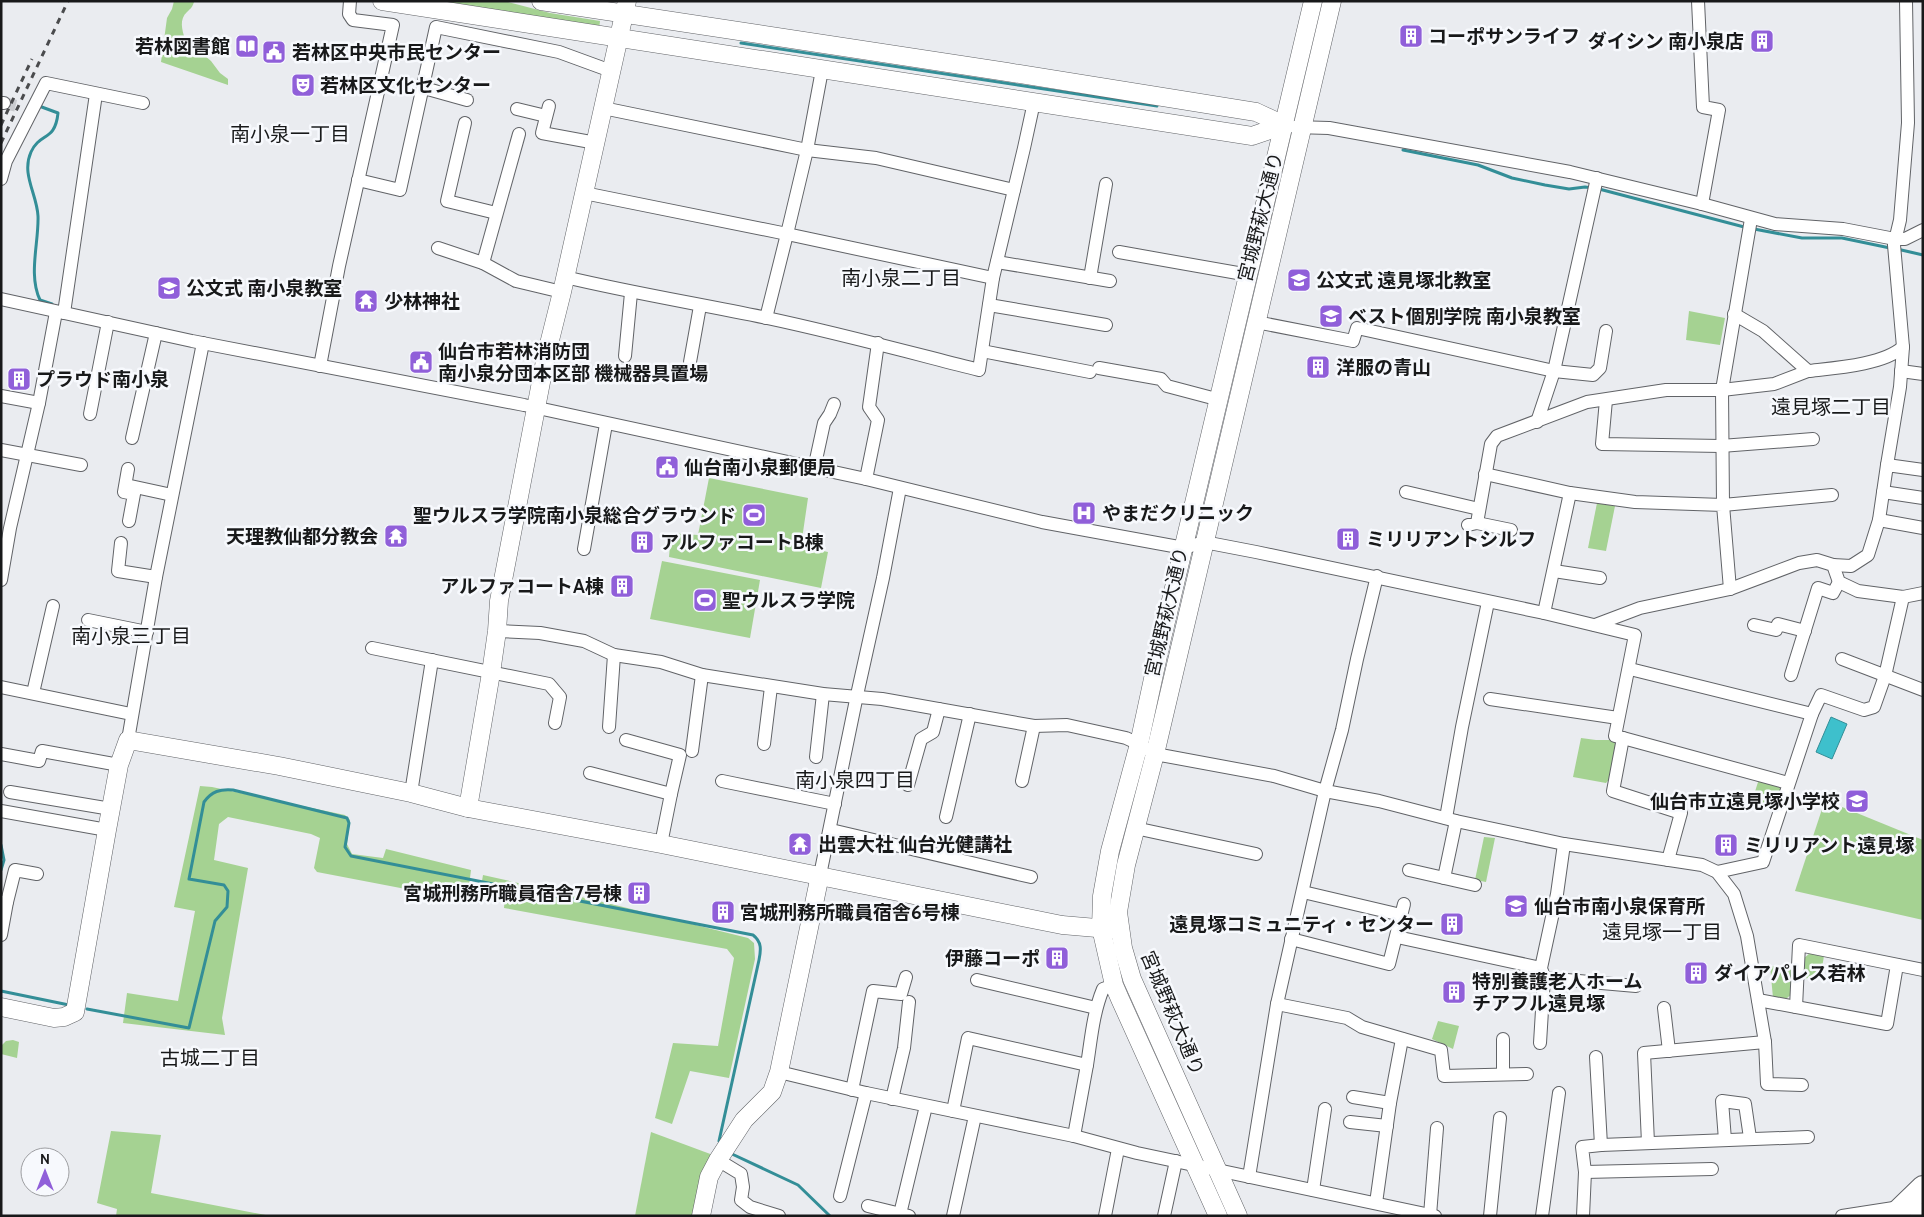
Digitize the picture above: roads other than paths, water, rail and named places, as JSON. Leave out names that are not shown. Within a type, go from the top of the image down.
[{"type":"highway","points":[[1913,1212],[1923,1187]]},
{"type":"street","points":[[320,366],[339,266],[393,25],[353,20],[349,14],[350,1]]},
{"type":"street","points":[[382,1],[1252,136],[1284,125]]},
{"type":"street","points":[[541,1],[626,8],[1016,74],[1256,112],[1284,125],[1302,129],[1329,128],[1596,185],[1702,204],[1750,225],[1775,224],[1843,229],[1895,246]]},
{"type":"street","name":"宮城野萩大通り","points":[[1218,1216],[1114,985],[1101,928],[1102,896],[1116,826],[1139,744],[1314,1]]},
{"type":"street","name":"宮城野萩大通り","points":[[1238,1216],[1132,979],[1118,921],[1126,864],[1155,754],[1332,1]]},
{"type":"street","points":[[1698,1],[1703,107],[1719,110],[1702,204]]},
{"type":"street","points":[[1595,625],[1640,608],[1730,590],[1799,563],[1817,560],[1832,565],[1851,566],[1868,555],[1879,520],[1903,347],[1895,246],[1900,220],[1908,122],[1906,1]]},
{"type":"street","points":[[468,808],[491,673],[499,601],[535,407],[626,8]]},
{"type":"street","points":[[487,37],[490,18]]},
{"type":"street","points":[[358,180],[400,190],[436,27],[559,52],[611,71]]},
{"type":"street","points":[[766,318],[807,150],[822,70]]},
{"type":"street","points":[[2,172],[30,106],[46,83],[143,104]]},
{"type":"street","points":[[424,88],[467,100]]},
{"type":"street","points":[[1,580],[10,528],[60,312],[96,94]]},
{"type":"street","points":[[438,248],[483,263],[516,281],[631,293],[766,318],[878,343],[978,370],[993,278],[1034,102]]},
{"type":"street","points":[[603,108],[807,150],[876,158],[1014,190]]},
{"type":"street","points":[[517,109],[548,111],[542,133],[596,144]]},
{"type":"street","points":[[466,123],[447,201],[496,212]]},
{"type":"street","points":[[483,263],[519,134]]},
{"type":"street","points":[[1090,278],[1106,184]]},
{"type":"street","points":[[1537,422],[1554,371],[1596,185]]},
{"type":"street","points":[[584,193],[993,278]]},
{"type":"street","points":[[1730,590],[1723,504],[1722,390],[1750,225]]},
{"type":"street","points":[[1895,246],[1923,230]]},
{"type":"street","points":[[1119,252],[1249,275]]},
{"type":"street","points":[[997,262],[1110,281]]},
{"type":"street","points":[[625,356],[631,293]]},
{"type":"street","points":[[1,299],[203,343],[535,407],[606,424],[866,479],[1042,522],[1184,548],[1204,542],[1377,576],[1488,602],[1544,612],[1635,635],[1630,669],[1614,736],[1788,783]]},
{"type":"street","points":[[989,305],[1106,325]]},
{"type":"street","points":[[690,362],[700,306]]},
{"type":"street","points":[[1734,314],[1763,331],[1808,371]]},
{"type":"street","points":[[90,414],[108,322]]},
{"type":"street","points":[[1256,322],[1353,341],[1357,328],[1554,371],[1593,375],[1600,368],[1606,331]]},
{"type":"street","points":[[132,438],[156,333]]},
{"type":"street","points":[[1,1007],[54,1018],[64,1017],[75,1012],[119,765],[128,740],[156,577],[203,343]]},
{"type":"street","points":[[866,479],[878,420],[869,407],[878,343]]},
{"type":"street","points":[[1511,530],[1472,524],[1479,509],[1491,444],[1497,436],[1586,402],[1666,390],[1722,390],[1774,384],[1808,371],[1857,365],[1896,353],[1903,347]]},
{"type":"street","points":[[982,351],[1161,379],[1167,386],[1220,400]]},
{"type":"street","points":[[1901,371],[1923,374]]},
{"type":"street","points":[[1,396],[39,403]]},
{"type":"street","points":[[1606,400],[1602,444],[1721,446],[1813,439]]},
{"type":"street","points":[[814,468],[824,423],[834,404]]},
{"type":"street","points":[[584,549],[606,424]]},
{"type":"street","points":[[1,450],[82,465]]},
{"type":"street","points":[[1887,465],[1923,470]]},
{"type":"street","points":[[128,469],[124,492],[134,494],[129,522]]},
{"type":"street","points":[[1485,474],[1570,493],[1635,502],[1723,504],[1832,495]]},
{"type":"street","points":[[125,485],[172,495]]},
{"type":"street","points":[[701,1216],[709,1177],[718,1160],[744,1120],[772,1092],[779,1072],[831,830],[900,488]]},
{"type":"street","points":[[1406,492],[1479,509]]},
{"type":"street","points":[[1883,492],[1923,498]]},
{"type":"street","points":[[1544,612],[1570,493]]},
{"type":"street","points":[[1879,520],[1923,528]]},
{"type":"street","points":[[121,543],[118,571],[156,577]]},
{"type":"street","points":[[1832,565],[1839,582],[1858,590],[1903,597],[1923,593]]},
{"type":"street","points":[[1554,571],[1600,578]]},
{"type":"street","points":[[1249,1177],[1277,1004],[1325,791],[1342,730],[1377,576]]},
{"type":"street","points":[[1791,675],[1818,588],[1833,594],[1839,582]]},
{"type":"street","points":[[1717,872],[1763,862],[1788,783],[1821,694],[1864,710],[1874,707],[1886,676],[1903,597]]},
{"type":"street","points":[[1444,878],[1463,721],[1488,602]]},
{"type":"street","points":[[33,693],[54,606]]},
{"type":"street","points":[[88,620],[147,632]]},
{"type":"street","points":[[1754,625],[1776,630],[1778,624],[1805,631]]},
{"type":"street","points":[[497,630],[540,633],[584,641],[614,655],[661,662],[702,675],[771,687],[823,694],[857,695],[1034,726],[1067,725],[1120,737],[1139,744],[1155,754],[1274,776],[1325,791],[1379,801],[1564,844],[1702,865],[1717,872],[1734,894],[1747,936],[1764,1042],[1767,1084],[1802,1085]]},
{"type":"street","points":[[372,648],[549,684],[560,697],[555,723]]},
{"type":"street","points":[[609,727],[614,655]]},
{"type":"street","points":[[1842,659],[1923,690]]},
{"type":"street","points":[[411,793],[432,660]]},
{"type":"street","points":[[1630,669],[1812,714]]},
{"type":"street","points":[[692,751],[702,675]]},
{"type":"street","points":[[1,686],[131,714]]},
{"type":"street","points":[[764,744],[771,687]]},
{"type":"street","points":[[816,757],[823,694]]},
{"type":"street","points":[[1490,699],[1618,718]]},
{"type":"street","points":[[908,785],[921,739],[933,732],[939,709]]},
{"type":"street","points":[[946,817],[970,714]]},
{"type":"street","points":[[1022,781],[1034,726]]},
{"type":"street","points":[[1623,738],[1613,791],[1681,814],[1668,860]]},
{"type":"street","points":[[128,740],[279,766],[411,793],[468,808],[662,844],[1062,924],[1120,930]]},
{"type":"street","points":[[626,740],[680,755],[662,844]]},
{"type":"street","points":[[1,754],[39,761],[42,751],[119,765]]},
{"type":"street","points":[[590,773],[671,794]]},
{"type":"street","points":[[722,781],[835,804]]},
{"type":"street","points":[[10,792],[111,809]]},
{"type":"street","points":[[1,811],[107,830]]},
{"type":"street","points":[[1135,828],[1256,854]]},
{"type":"street","points":[[831,830],[1031,877]]},
{"type":"street","points":[[1540,1044],[1542,973],[1558,894],[1564,844]]},
{"type":"street","points":[[1,935],[4,902],[15,870],[37,874]]},
{"type":"street","points":[[1409,870],[1475,885]]},
{"type":"street","points":[[1291,940],[1389,964],[1397,937],[1402,910],[1303,892]]},
{"type":"street","points":[[1397,937],[1542,973],[1636,986]]},
{"type":"street","points":[[1796,1008],[1799,945],[1923,970]]},
{"type":"street","points":[[1758,1000],[1887,1024],[1897,965]]},
{"type":"street","points":[[852,1090],[873,991],[901,994],[906,977]]},
{"type":"street","points":[[976,980],[1096,1008]]},
{"type":"street","points":[[1074,1136],[1096,1008],[1103,989],[1114,985]]},
{"type":"street","points":[[892,1099],[904,1048],[909,1002]]},
{"type":"street","points":[[1277,1004],[1347,1018],[1362,1027],[1441,1050],[1444,1076],[1527,1074]]},
{"type":"street","points":[[1664,1008],[1669,1051]]},
{"type":"street","points":[[953,1111],[968,1038],[1086,1065]]},
{"type":"street","points":[[1376,1202],[1390,1103],[1402,1039]]},
{"type":"street","points":[[1503,1039],[1503,1074]]},
{"type":"street","points":[[1648,1143],[1644,1053],[1764,1042]]},
{"type":"street","points":[[1596,1057],[1601,1145]]},
{"type":"street","points":[[779,1072],[892,1099],[1074,1136],[1118,1149],[1432,1215],[1437,1128]]},
{"type":"street","points":[[840,1196],[866,1093]]},
{"type":"street","points":[[1542,1216],[1559,1093]]},
{"type":"street","points":[[1353,1097],[1390,1103]]},
{"type":"street","points":[[1725,1140],[1722,1102],[1745,1104],[1750,1138]]},
{"type":"street","points":[[868,1206],[904,1215],[926,1106]]},
{"type":"street","points":[[1313,1190],[1325,1109]]},
{"type":"street","points":[[953,1216],[975,1116]]},
{"type":"street","points":[[1490,1216],[1500,1118]]},
{"type":"street","points":[[1350,1122],[1387,1126]]},
{"type":"street","points":[[1584,1216],[1585,1172],[1582,1147],[1750,1138],[1808,1137]]},
{"type":"street","points":[[1105,1216],[1118,1149]]},
{"type":"street","points":[[718,1160],[741,1174],[740,1200],[750,1207],[779,1216]]},
{"type":"street","points":[[1164,1216],[1176,1161]]},
{"type":"street","points":[[1585,1172],[1712,1169]]},
{"type":"street","points":[[1842,1216],[1913,1212]]},
{"type":"water","points":[[1831,717],[1847,724],[1832,759],[1816,752]]},
{"type":"waterway","points":[[741,43],[1157,106]]},
{"type":"waterway","points":[[39,106],[58,113],[54,129],[35,146],[28,160],[29,176],[38,216],[34,269],[35,280],[40,300],[52,304]]},
{"type":"waterway","points":[[1403,150],[1478,165],[1512,178],[1545,185],[1569,189],[1593,188]]},
{"type":"waterway","points":[[1599,189],[1748,228]]},
{"type":"waterway","points":[[1754,229],[1802,238],[1842,238],[1890,248]]},
{"type":"waterway","points":[[1897,249],[1923,255]]},
{"type":"waterway","points":[[87,1009],[189,1028],[215,921],[227,907],[228,891],[224,885],[189,879],[204,802],[210,795],[217,792],[233,790],[347,818],[349,823],[345,847],[351,856],[753,935],[759,943],[760,956],[719,1141]]},
{"type":"waterway","points":[[1,845],[4,860],[1,870]]},
{"type":"waterway","points":[[1,991],[69,1005]]},
{"type":"waterway","points":[[732,1154],[798,1185],[830,1216]]},
{"type":"tunnel","points":[[4,103],[21,107]]},
{"type":"railway","points":[[1,143],[68,1]]},
{"type":"railway","points":[[1,125],[32,59]]},
{"type":"place","name":"コーポサンライフ","points":[[1411,36]]},
{"type":"place","name":"ダイシン 南小泉店","points":[[1762,41]]},
{"type":"place","name":"若林図書館","points":[[247,46]]},
{"type":"place","name":"若林区中央市民センター","points":[[274,52]]},
{"type":"place","name":"若林区文化センター","points":[[303,85]]},
{"type":"place","name":"公文式 遠見塚北教室","points":[[1299,280]]},
{"type":"place","name":"公文式 南小泉教室","points":[[169,288]]},
{"type":"place","name":"少林神社","points":[[366,301]]},
{"type":"place","name":"ベスト個別学院 南小泉教室","points":[[1331,316]]},
{"type":"place","name":"仙台市若林消防団 南小泉分団本区部 機械器具置場","points":[[421,362]]},
{"type":"place","name":"洋服の青山","points":[[1318,367]]},
{"type":"place","name":"プラウド南小泉","points":[[19,379]]},
{"type":"place","name":"仙台南小泉郵便局","points":[[667,467]]},
{"type":"place","name":"やまだクリニック","points":[[1084,513]]},
{"type":"place","name":"聖ウルスラ学院南小泉総合グラウンド","points":[[754,515]]},
{"type":"place","name":"天理教仙都分教会","points":[[396,536]]},
{"type":"place","name":"ミリリアントシルフ","points":[[1348,539]]},
{"type":"place","name":"アルファコートB棟","points":[[642,542]]},
{"type":"place","name":"アルファコートA棟","points":[[622,586]]},
{"type":"place","name":"聖ウルスラ学院","points":[[705,600]]},
{"type":"place","name":"仙台市立遠見塚小学校","points":[[1857,801]]},
{"type":"place","name":"出雲大社 仙台光健講社","points":[[800,844]]},
{"type":"place","name":"ミリリアント遠見塚","points":[[1726,845]]},
{"type":"place","name":"宮城刑務所職員宿舎7号棟","points":[[639,893]]},
{"type":"place","name":"仙台市南小泉保育所","points":[[1516,906]]},
{"type":"place","name":"宮城刑務所職員宿舎6号棟","points":[[723,912]]},
{"type":"place","name":"遠見塚コミュニティ・センター","points":[[1452,924]]},
{"type":"place","name":"伊藤コーポ","points":[[1057,958]]},
{"type":"place","name":"ダイアパレス若林","points":[[1696,973]]},
{"type":"place","name":"特別養護老人ホーム チアフル遠見塚","points":[[1454,992]]},
{"type":"district","name":"南小泉一丁目","points":[[290,134]]},
{"type":"district","name":"南小泉二丁目","points":[[901,278]]},
{"type":"district","name":"遠見塚二丁目","points":[[1831,407]]},
{"type":"district","name":"南小泉三丁目","points":[[131,636]]},
{"type":"district","name":"南小泉四丁目","points":[[855,780]]},
{"type":"district","name":"遠見塚一丁目","points":[[1662,932]]},
{"type":"district","name":"古城二丁目","points":[[210,1058]]}]
